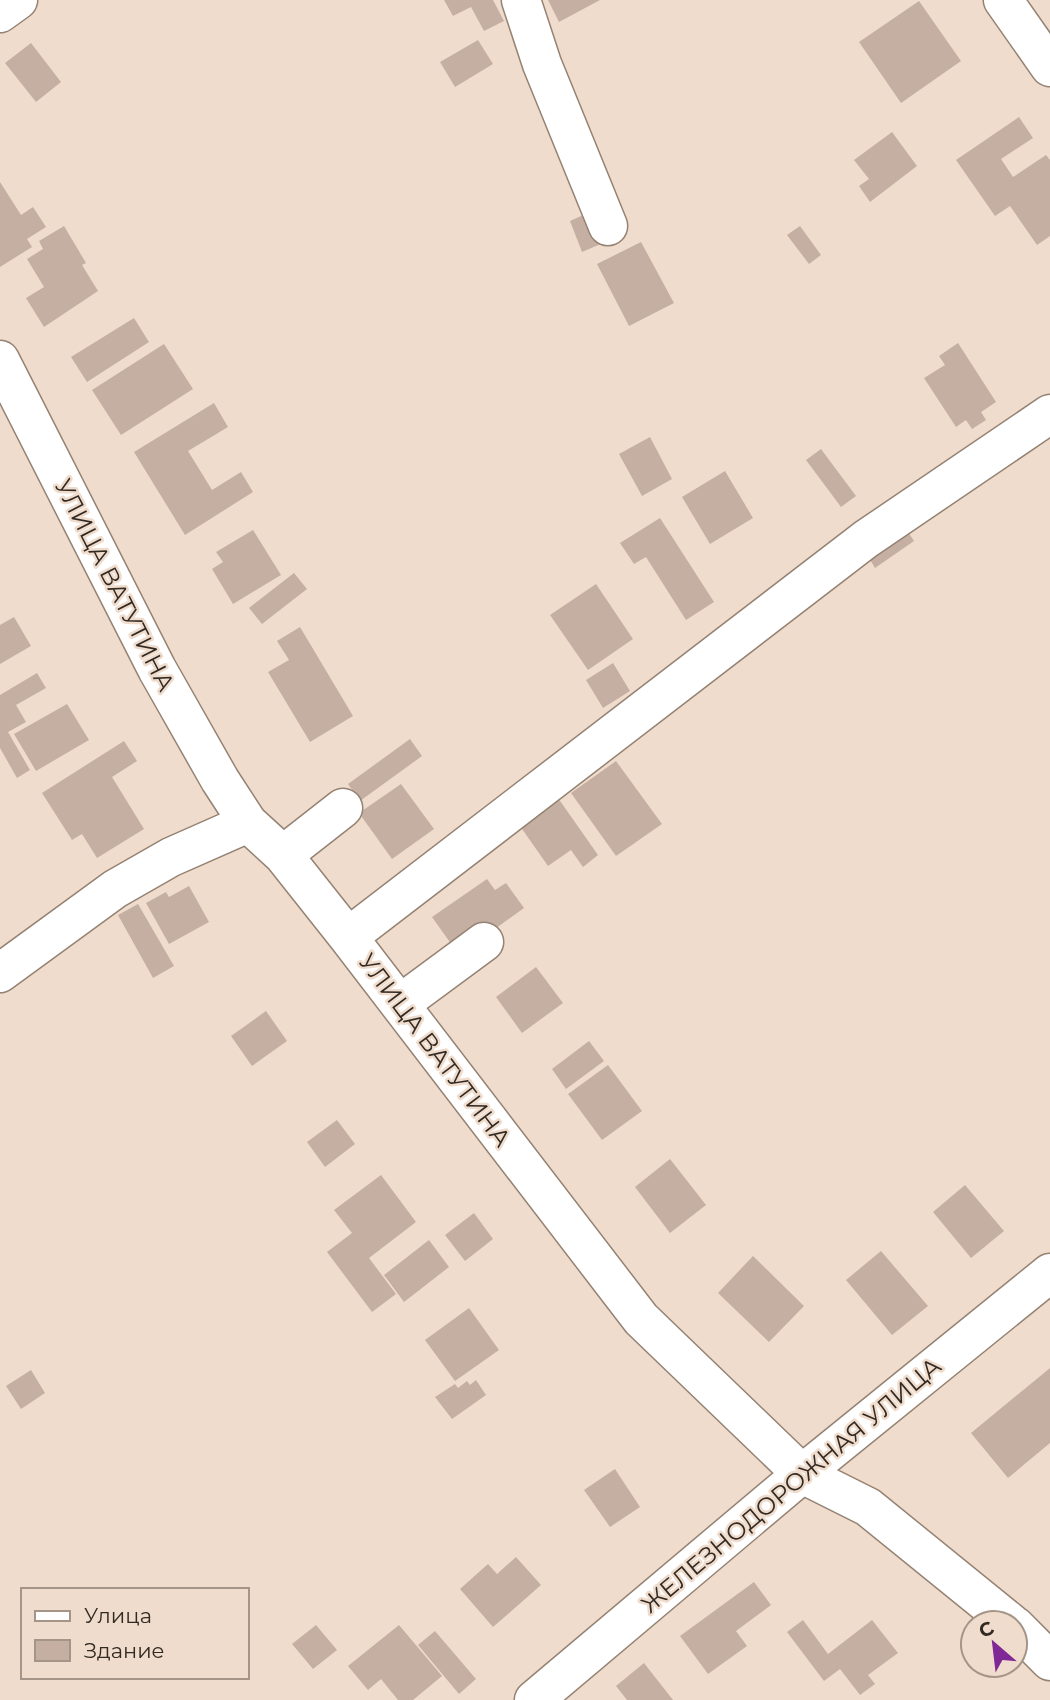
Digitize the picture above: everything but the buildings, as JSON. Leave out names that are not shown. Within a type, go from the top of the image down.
[{"type":"street","points":[[0,13],[18,0]]},
{"type":"street","points":[[521,0],[542,64],[608,226]]},
{"type":"street","points":[[1003,0],[1050,67]]},
{"type":"street","name":"УЛИЦА ВАТУТИНА","points":[[0,360],[157,669],[220,780],[248,823],[283,855],[348,937],[641,1319],[802,1474],[868,1507],[993,1609]]},
{"type":"street","points":[[348,937],[866,539],[1050,415]]},
{"type":"street","points":[[283,855],[343,808]]},
{"type":"street","points":[[0,973],[115,889],[171,857],[248,823]]},
{"type":"street","points":[[400,1004],[484,942]]},
{"type":"street","name":"ЖЕЛЕЗНОДОРОЖНАЯ УЛИЦА","points":[[534,1700],[802,1474],[1050,1273]]},
{"type":"street","name":"УЛИЦА ВАТУТИНА","points":[[1029,1641],[1050,1661]]}]
